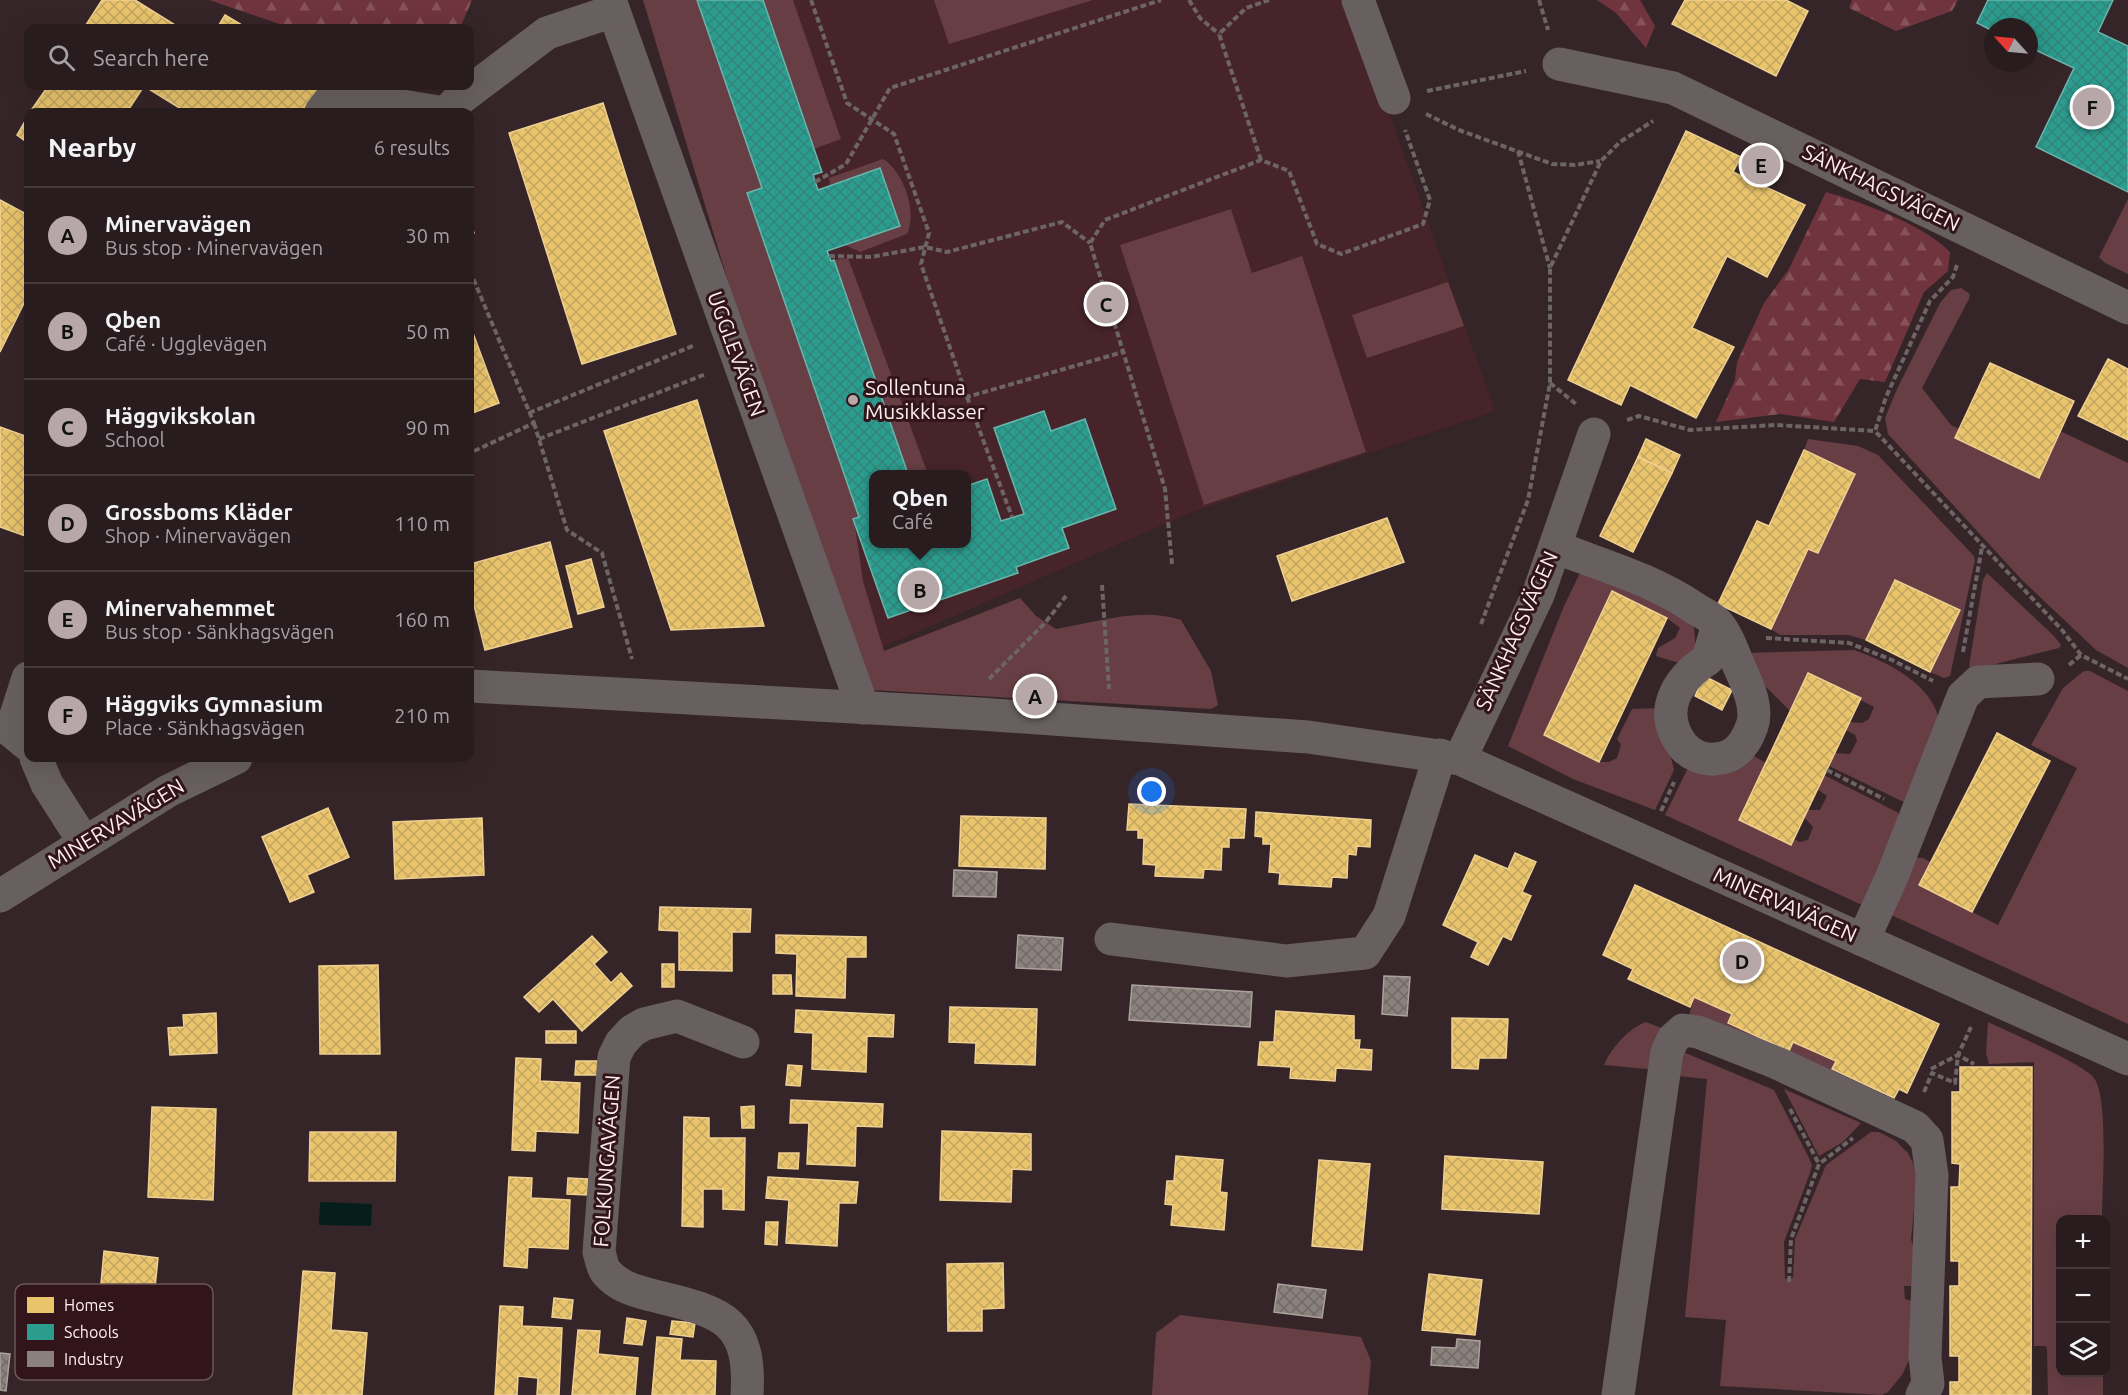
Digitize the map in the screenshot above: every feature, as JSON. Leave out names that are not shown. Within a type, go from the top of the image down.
[{"type":"street","points":[[1358,0],[1394,98]]},
{"type":"street","points":[[474,88],[547,33],[612,5]]},
{"type":"street","name":"UGGLEVÄGEN","points":[[612,5],[863,708]]},
{"type":"street","name":"SÄNKHAGSVÄGEN","points":[[1559,64],[1673,88],[2128,308]]},
{"type":"street","points":[[451,108],[472,90]]},
{"type":"street","points":[[324,108],[334,95],[414,108]]},
{"type":"street","name":"SÄNKHAGSVÄGEN","points":[[1450,757],[1538,595],[1593,434]]},
{"type":"street","points":[[1555,547],[1623,570],[1670,591],[1718,624]]},
{"type":"street","points":[[1863,940],[1916,817],[1963,696],[1978,682],[2038,679]]},
{"type":"street","name":"MINERVAVÄGEN","points":[[474,686],[992,715],[1308,737],[1450,757],[2128,1059]]},
{"type":"street","points":[[24,690],[11,731],[24,742]]},
{"type":"street","points":[[1112,939],[1286,961],[1365,953],[1389,916],[1450,757]]},
{"type":"street","points":[[38,762],[47,784],[84,842]]},
{"type":"street","name":"MINERVAVÄGEN","points":[[0,896],[168,791],[228,762]]},
{"type":"street","name":"FOLKUNGAVÄGEN","points":[[743,1042],[677,1016],[644,1024],[632,1031],[621,1043],[614,1057],[598,1252],[605,1272],[618,1283],[635,1291],[709,1310],[725,1319],[738,1333],[749,1365],[747,1395]]},
{"type":"street","points":[[1618,1395],[1667,1052],[1673,1039],[1683,1030],[1698,1032],[1777,1063],[1915,1127],[1927,1140],[1931,1157],[1925,1357],[1928,1384],[1922,1395]]},
{"type":"path","points":[[811,0],[847,103],[894,134],[929,233],[921,264],[1012,517]]},
{"type":"path","points":[[815,182],[846,164],[890,88],[1161,0]]},
{"type":"path","points":[[1189,0],[1200,18],[1219,34],[1261,160]]},
{"type":"path","points":[[1219,34],[1246,8],[1269,0]]},
{"type":"path","points":[[1394,98],[1559,64]]},
{"type":"path","points":[[1550,268],[1601,161],[1620,142],[1653,121],[1673,88]]},
{"type":"path","points":[[1394,98],[1459,130],[1552,164],[1575,165],[1601,161]]},
{"type":"path","points":[[1090,243],[1105,220],[1261,160],[1289,171],[1317,244],[1341,254],[1423,224],[1430,200],[1394,98]]},
{"type":"path","points":[[1479,629],[1528,500],[1551,383],[1550,268],[1518,150]]},
{"type":"path","points":[[829,256],[871,257],[925,247],[947,252],[1062,222],[1090,243],[1165,489],[1172,564]]},
{"type":"path","points":[[1875,431],[1886,397],[1930,301],[1953,277],[1967,230]]},
{"type":"path","points":[[474,281],[534,423],[567,530],[602,553],[642,696]]},
{"type":"path","points":[[529,413],[728,331]]},
{"type":"path","points":[[967,397],[1123,352]]},
{"type":"path","points":[[539,439],[739,361]]},
{"type":"path","points":[[1551,383],[1576,404],[1593,434],[1639,416],[1690,430],[1776,425],[1875,431],[2062,630],[2081,655],[2128,680]]},
{"type":"path","points":[[474,451],[534,423]]},
{"type":"path","points":[[1963,696],[1959,670],[1983,546]]},
{"type":"path","points":[[1102,585],[1110,700]]},
{"type":"path","points":[[983,685],[1045,623],[1066,596]]},
{"type":"path","points":[[1718,624],[1772,640],[1849,643],[1892,660],[1963,696]]},
{"type":"path","points":[[1827,770],[1916,817]]},
{"type":"path","points":[[1927,1081],[1932,1074],[1955,1083],[1958,1055],[1962,1046]]},
{"type":"path","points":[[1958,1055],[1974,1064]]},
{"type":"path","points":[[1931,1069],[1958,1055]]},
{"type":"path","points":[[1777,1063],[1780,1088],[1819,1164]]},
{"type":"path","points":[[1790,1282],[1791,1239],[1819,1164],[1846,1145],[1880,1110]]},
{"type":"shaded area","points":[[643,0],[697,0],[762,188],[747,194],[859,517],[854,519],[863,581],[884,651],[1020,598],[1036,616],[1056,629],[1135,615],[1166,616],[1181,620],[1211,671],[1218,705],[1211,709],[872,690],[795,503]]},
{"type":"shaded area","points":[[656,0],[1349,0],[1495,411],[1192,512],[871,652]]},
{"type":"shaded area","points":[[763,0],[793,0],[841,139],[814,149]]},
{"type":"shaded area","points":[[934,0],[1093,0],[949,44]]},
{"type":"shaded area","points":[[883,159],[897,173],[907,193],[910,204],[910,225],[907,234],[860,252],[845,245],[880,168],[830,185],[829,178]]},
{"type":"shaded area","points":[[2128,199],[2128,274],[2105,263],[2099,257]]},
{"type":"shaded area","points":[[1231,209],[1252,273],[1302,256],[1366,452],[1204,505],[1120,245]]},
{"type":"shaded area","points":[[848,258],[927,470],[907,470],[834,260]]},
{"type":"shaded area","points":[[1448,282],[1464,326],[1367,358],[1352,315]]},
{"type":"shaded area","points":[[1961,288],[1970,294],[1969,299],[1922,388],[1951,425],[1959,429],[1955,438],[2038,478],[2060,431],[2128,463],[2128,668],[2096,650],[2022,580],[1888,434],[1885,418],[1940,303],[1951,290]]},
{"type":"shaded area","points":[[1808,439],[1858,446],[1878,455],[1974,556],[1950,676],[1944,678],[1930,672],[1960,610],[1895,580],[1866,640],[1848,635],[1780,635],[1771,629],[1808,549],[1818,553],[1855,474],[1804,450]]},
{"type":"shaded area","points":[[1580,573],[1673,604],[1694,627],[1696,652],[1679,663],[1656,656],[1658,648],[1675,638],[1680,628],[1667,618],[1611,592],[1544,735],[1599,762],[1609,762],[1617,758],[1621,745],[1617,739],[1632,709],[1659,708],[1674,770],[1655,810],[1573,779],[1508,746],[1564,606]]},
{"type":"shaded area","points":[[1987,573],[2054,636],[2061,645],[2059,648],[1972,670],[1969,666],[1983,580]]},
{"type":"shaded area","points":[[1854,650],[1882,662],[1910,679],[1923,690],[1938,716],[1939,738],[1912,806],[1829,766],[1835,753],[1850,754],[1857,741],[1855,735],[1846,730],[1850,722],[1862,723],[1869,719],[1874,707],[1809,673],[1790,711],[1759,680],[1744,653]]},
{"type":"shaded area","points":[[2084,671],[2090,671],[2128,691],[2128,1024],[1889,914],[1913,858],[1923,858],[1930,862],[1919,885],[1998,925],[2077,768],[2031,745],[2063,688]]},
{"type":"shaded area","points":[[1750,754],[1766,763],[1739,820],[1790,844],[1794,839],[1800,842],[1808,840],[1813,827],[1804,817],[1808,810],[1820,810],[1827,796],[1817,789],[1824,775],[1897,812],[1903,819],[1867,903],[1860,904],[1665,815],[1687,770]]},
{"type":"shaded area","points":[[1694,997],[1732,1014],[1728,1023],[1773,1044],[1769,1053],[1689,1016]]},
{"type":"shaded area","points":[[1646,1022],[1664,1029],[1658,1070],[1604,1065],[1621,1039]]},
{"type":"shaded area","points":[[1988,1022],[2088,1072],[2099,1089],[2103,1124],[2102,1215],[2056,1215],[2056,1377],[2103,1377],[2103,1395],[2048,1395],[2046,1346],[2034,1346],[2034,1062],[1989,1064],[1986,1053]]},
{"type":"shaded area","points":[[1793,1042],[1836,1061],[1832,1070],[1877,1090],[1873,1097],[1789,1051]]},
{"type":"shaded area","points":[[1683,1052],[1774,1090],[1808,1156],[1812,1165],[1810,1173],[1784,1242],[1785,1279],[1793,1278],[1795,1239],[1826,1165],[1871,1132],[1879,1132],[1896,1141],[1908,1153],[1917,1180],[1911,1239],[1916,1256],[1914,1286],[1904,1286],[1905,1299],[1915,1302],[1920,1337],[1902,1375],[1888,1392],[1882,1395],[1720,1386],[1726,1320],[1685,1317],[1707,1079],[1678,1076]]},
{"type":"shaded area","points":[[1784,1089],[1861,1123],[1843,1142],[1819,1156]]},
{"type":"shaded area","points":[[1180,1315],[1361,1337],[1371,1361],[1368,1395],[1152,1395],[1156,1333]]},
{"type":"green space","points":[[209,0],[472,0],[462,24],[279,24]]},
{"type":"green space","points":[[1597,0],[1640,0],[1655,26],[1646,48],[1616,13]]},
{"type":"green space","points":[[1852,0],[1958,0],[1952,11],[1896,31],[1849,8]]},
{"type":"green space","points":[[1826,192],[1875,208],[1924,232],[1950,252],[1948,271],[1924,292],[1885,382],[1860,379],[1834,422],[1781,414],[1716,422],[1735,380],[1737,362],[1764,303],[1789,269]]},
{"type":"water","points":[[320,1202],[372,1204],[371,1226],[319,1225]]},
{"type":"building: Homes","points":[[102,0],[135,0],[174,24],[87,24]]},
{"type":"building: Homes","points":[[1685,0],[1786,0],[1808,11],[1776,76],[1672,24]]},
{"type":"building: Homes","points":[[225,15],[240,24],[219,24]]},
{"type":"building: Homes","points":[[45,90],[141,90],[130,108],[33,108]]},
{"type":"building: Homes","points":[[150,90],[327,90],[316,108],[180,108]]},
{"type":"building: Homes","points":[[603,103],[676,334],[582,364],[509,133]]},
{"type":"building: Homes","points":[[24,123],[24,140],[17,135]]},
{"type":"building: Homes","points":[[1686,131],[1741,157],[1733,172],[1805,205],[1767,277],[1727,256],[1692,328],[1734,347],[1696,418],[1630,385],[1621,405],[1568,380]]},
{"type":"building: Homes","points":[[0,200],[24,213],[24,303],[0,352]]},
{"type":"building: Homes","points":[[474,336],[499,403],[474,412]]},
{"type":"building: Homes","points":[[2108,359],[2128,369],[2128,440],[2078,416]]},
{"type":"building: Homes","points":[[1990,363],[2074,401],[2039,478],[1955,438]]},
{"type":"building: Homes","points":[[697,400],[764,626],[671,630],[604,431]]},
{"type":"building: Homes","points":[[0,427],[24,436],[24,536],[0,527]]},
{"type":"building: Homes","points":[[1646,439],[1680,455],[1672,473],[1638,457]]},
{"type":"building: Homes","points":[[1804,450],[1855,474],[1818,553],[1808,549],[1771,629],[1718,604],[1757,521],[1769,526]]},
{"type":"building: Homes","points":[[1638,457],[1672,473],[1633,552],[1600,536]]},
{"type":"building: Homes","points":[[1387,518],[1404,562],[1292,601],[1277,556]]},
{"type":"building: Homes","points":[[550,542],[572,627],[485,650],[474,605],[474,563]]},
{"type":"building: Homes","points":[[591,559],[604,607],[578,614],[566,566]]},
{"type":"building: Homes","points":[[1895,580],[1960,610],[1930,672],[1866,640]]},
{"type":"building: Homes","points":[[1612,591],[1667,618],[1599,762],[1544,735]]},
{"type":"building: Homes","points":[[1808,673],[1861,698],[1791,845],[1739,820]]},
{"type":"building: Homes","points":[[1704,676],[1732,690],[1722,710],[1695,696]]},
{"type":"building: Homes","points":[[1997,733],[2050,761],[1972,912],[1919,885]]},
{"type":"building: Homes","points":[[1129,804],[1246,809],[1244,838],[1229,838],[1229,847],[1222,847],[1221,870],[1204,869],[1203,878],[1155,876],[1156,865],[1143,864],[1144,838],[1138,838],[1138,830],[1127,830]]},
{"type":"building: Homes","points":[[328,808],[349,857],[307,875],[314,892],[290,902],[262,837]]},
{"type":"building: Homes","points":[[1256,812],[1371,820],[1370,847],[1357,846],[1356,855],[1348,854],[1347,878],[1332,877],[1331,887],[1279,884],[1280,873],[1269,872],[1271,844],[1263,844],[1263,837],[1255,836]]},
{"type":"building: Homes","points":[[961,816],[1046,818],[1045,869],[959,866]]},
{"type":"building: Homes","points":[[482,818],[484,875],[395,879],[393,822]]},
{"type":"building: Homes","points":[[1515,853],[1536,862],[1522,892],[1531,896],[1511,940],[1503,936],[1488,965],[1471,957],[1478,942],[1443,925],[1475,855],[1508,869]]},
{"type":"building: Homes","points":[[1635,885],[1939,1024],[1907,1093],[1899,1089],[1894,1098],[1832,1069],[1836,1061],[1793,1042],[1789,1051],[1728,1023],[1732,1014],[1694,997],[1690,1007],[1628,979],[1633,969],[1603,955]]},
{"type":"building: Homes","points":[[660,907],[751,909],[750,932],[732,932],[732,971],[679,970],[679,931],[659,930]]},
{"type":"building: Homes","points":[[776,935],[866,937],[866,957],[846,957],[845,998],[796,996],[797,954],[776,953]]},
{"type":"building: Homes","points":[[592,936],[607,952],[594,964],[611,983],[621,973],[632,986],[582,1031],[553,999],[539,1012],[524,997]]},
{"type":"building: Homes","points":[[662,964],[674,964],[674,987],[662,987]]},
{"type":"building: Homes","points":[[378,965],[380,1054],[320,1054],[319,966]]},
{"type":"building: Homes","points":[[773,975],[791,975],[792,994],[773,994]]},
{"type":"building: Homes","points":[[950,1007],[1037,1009],[1035,1065],[975,1063],[976,1043],[949,1042]]},
{"type":"building: Homes","points":[[796,1010],[894,1015],[893,1037],[867,1036],[866,1072],[812,1069],[813,1033],[795,1032]]},
{"type":"building: Homes","points":[[1276,1011],[1354,1016],[1354,1040],[1360,1040],[1359,1049],[1372,1050],[1371,1070],[1336,1068],[1335,1081],[1290,1078],[1291,1067],[1258,1065],[1260,1042],[1274,1042]]},
{"type":"building: Homes","points":[[216,1013],[217,1053],[170,1055],[168,1028],[184,1027],[183,1015]]},
{"type":"building: Homes","points":[[1452,1018],[1508,1019],[1506,1058],[1479,1058],[1478,1069],[1452,1068]]},
{"type":"building: Homes","points":[[546,1031],[576,1031],[576,1043],[546,1043]]},
{"type":"building: Homes","points":[[516,1058],[541,1059],[540,1081],[580,1083],[578,1133],[536,1131],[535,1151],[512,1150]]},
{"type":"building: Homes","points":[[576,1061],[600,1061],[599,1075],[575,1075]]},
{"type":"building: Homes","points":[[788,1065],[802,1066],[800,1086],[786,1085]]},
{"type":"building: Homes","points":[[1960,1067],[2032,1067],[2031,1395],[1950,1395],[1950,1382],[1959,1382],[1959,1356],[1950,1356],[1950,1286],[1959,1286],[1959,1261],[1951,1261],[1951,1187],[1959,1187],[1960,1164],[1952,1163],[1952,1092],[1960,1092]]},
{"type":"building: Homes","points":[[791,1100],[883,1104],[882,1127],[856,1126],[855,1166],[807,1164],[809,1123],[790,1123]]},
{"type":"building: Homes","points":[[754,1106],[754,1128],[742,1128],[741,1107]]},
{"type":"building: Homes","points":[[152,1107],[216,1109],[213,1200],[148,1197]]},
{"type":"building: Homes","points":[[684,1117],[709,1118],[709,1138],[745,1138],[744,1210],[723,1209],[723,1189],[703,1189],[703,1227],[682,1226]]},
{"type":"building: Homes","points":[[942,1131],[1031,1134],[1031,1170],[1012,1169],[1011,1202],[940,1200]]},
{"type":"building: Homes","points":[[310,1132],[396,1132],[395,1181],[309,1181]]},
{"type":"building: Homes","points":[[779,1153],[799,1153],[798,1169],[778,1168]]},
{"type":"building: Homes","points":[[1176,1156],[1223,1160],[1220,1192],[1227,1193],[1224,1230],[1171,1225],[1173,1205],[1165,1204],[1167,1181],[1174,1181]]},
{"type":"building: Homes","points":[[1445,1156],[1543,1162],[1539,1214],[1442,1209]]},
{"type":"building: Homes","points":[[1319,1160],[1370,1164],[1362,1250],[1312,1246]]},
{"type":"building: Homes","points":[[509,1177],[532,1178],[531,1198],[570,1200],[568,1249],[528,1247],[527,1268],[504,1266]]},
{"type":"building: Homes","points":[[768,1177],[858,1182],[856,1203],[839,1203],[837,1246],[786,1243],[789,1200],[766,1198]]},
{"type":"building: Homes","points":[[568,1178],[588,1179],[587,1195],[567,1194]]},
{"type":"building: Homes","points":[[766,1222],[778,1222],[777,1245],[765,1244]]},
{"type":"building: Homes","points":[[104,1251],[158,1258],[155,1284],[101,1284]]},
{"type":"building: Homes","points":[[1003,1263],[1004,1308],[982,1309],[982,1331],[948,1331],[947,1264]]},
{"type":"building: Homes","points":[[303,1271],[335,1273],[331,1330],[367,1333],[362,1395],[293,1395]]},
{"type":"building: Homes","points":[[1429,1274],[1482,1280],[1475,1335],[1422,1330]]},
{"type":"building: Homes","points":[[554,1298],[573,1300],[571,1319],[552,1317]]},
{"type":"building: Homes","points":[[500,1306],[523,1307],[522,1326],[562,1328],[559,1395],[537,1395],[538,1378],[518,1376],[517,1395],[495,1395]]},
{"type":"building: Homes","points":[[627,1318],[646,1321],[642,1345],[624,1343]]},
{"type":"building: Homes","points":[[672,1321],[695,1323],[693,1337],[670,1334]]},
{"type":"building: Homes","points":[[578,1330],[600,1331],[598,1354],[638,1358],[635,1395],[572,1395]]},
{"type":"building: Homes","points":[[657,1337],[682,1339],[680,1360],[716,1361],[715,1395],[652,1395]]},
{"type":"building: Schools","points":[[697,0],[763,0],[822,172],[813,175],[818,190],[880,168],[900,226],[827,251],[831,261],[834,260],[907,470],[869,470],[869,548],[971,548],[971,484],[987,479],[1001,521],[1024,514],[994,428],[1044,411],[1051,431],[1085,419],[1116,509],[1062,528],[1069,548],[1016,567],[1018,573],[888,618],[853,519],[859,517],[747,193],[762,188]]},
{"type":"building: Schools","points":[[1988,0],[2113,0],[2098,32],[2128,46],[2128,192],[2036,147],[2074,68],[2038,51],[2038,18],[1984,18],[1984,26],[1977,23]]},
{"type":"building: Industry","points":[[954,870],[997,872],[996,897],[953,896]]},
{"type":"building: Industry","points":[[1018,935],[1063,938],[1061,970],[1016,968]]},
{"type":"building: Industry","points":[[1384,976],[1410,977],[1407,1016],[1382,1014]]},
{"type":"building: Industry","points":[[1132,985],[1252,992],[1250,1027],[1129,1020]]},
{"type":"building: Industry","points":[[1278,1284],[1326,1290],[1322,1318],[1274,1312]]},
{"type":"building: Industry","points":[[1457,1339],[1480,1341],[1478,1368],[1431,1365],[1432,1347],[1456,1348]]},
{"type":"building: Industry","points":[[0,1353],[10,1354],[6,1391],[0,1390]]},
{"type":"place","name":"Häggviks Gymnasium","points":[[2092,107]]},
{"type":"place","name":"Minervahemmet","points":[[1761,165]]},
{"type":"place","name":"Häggvikskolan","points":[[1106,304]]},
{"type":"place","name":"Sollentuna Musikklasser","points":[[853,400]]},
{"type":"place","name":"Qben","points":[[920,590]]},
{"type":"place","name":"Minervavägen","points":[[1035,696]]},
{"type":"place","name":"Grossboms Kläder","points":[[1742,961]]}]
